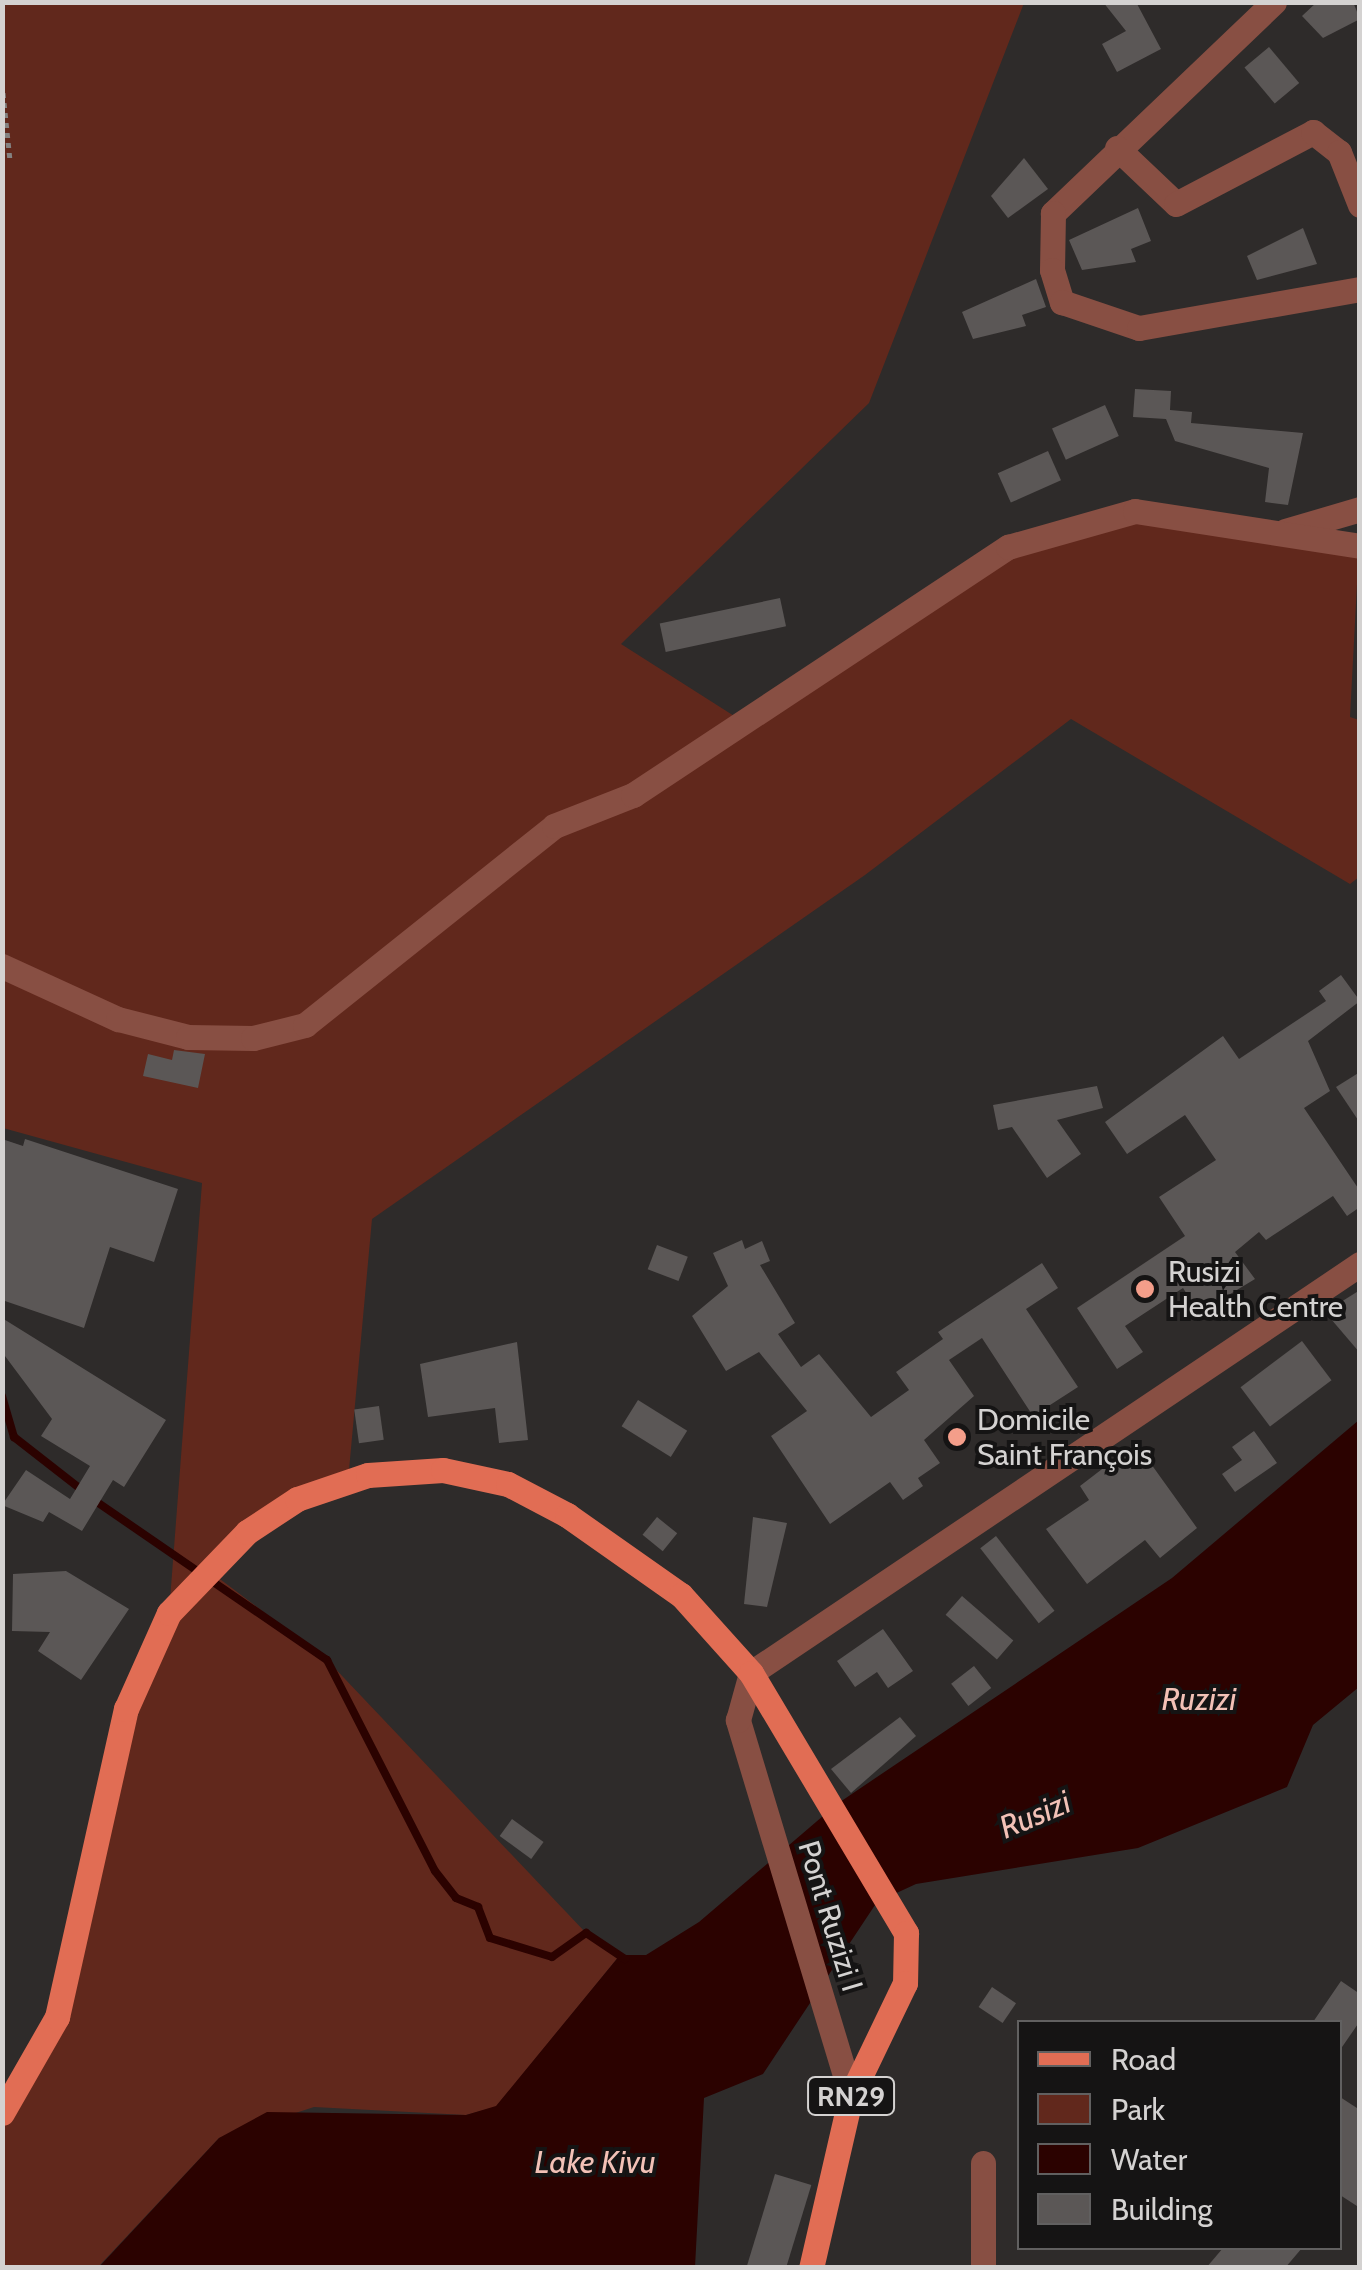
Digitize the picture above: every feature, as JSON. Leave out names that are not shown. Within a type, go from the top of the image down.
[{"type":"main road","points":[[2,2113],[57,2017],[126,1709],[169,1613],[208,1570],[297,1498],[368,1474],[443,1470],[508,1484],[622,1550],[680,1596],[751,1672]]},
{"type":"main road","name":"RN29","points":[[751,1672],[814,1784],[906,1933],[905,1984],[851,2094],[812,2268]]},
{"type":"street","points":[[1274,2],[1053,213],[1048,235],[1062,302],[1139,328],[1360,288]]},
{"type":"street","points":[[1117,148],[1176,204],[1313,132],[1339,152],[1360,205]]},
{"type":"street","points":[[1281,533],[1360,509]]},
{"type":"street","points":[[2,966],[118,1020],[188,1036],[253,1038],[305,1024],[554,826],[633,795],[1008,547],[1135,511],[1360,546]]},
{"type":"street","points":[[751,1672],[1360,1264]]},
{"type":"street","name":"Pont Ruzizi I","points":[[751,1672],[738,1701],[748,1757],[851,2094]]},
{"type":"street","points":[[983,2163],[983,2268]]},
{"type":"path","points":[[2,83],[10,160]]},
{"type":"green space","points":[[3,3],[1024,3],[869,403],[621,644],[742,721],[959,577],[1135,511],[1359,546],[1350,717],[1359,720],[1359,877],[1350,884],[1071,719],[865,875],[372,1219],[348,1481],[208,1570],[327,1660],[586,1933],[620,1955],[496,2107],[466,2115],[314,2107],[219,2138],[98,2267],[3,2268],[3,2113],[32,2064],[169,1613],[202,1183],[3,1128]]},
{"type":"water","points":[[1359,1420],[1359,1687],[1313,1725],[1287,1787],[1138,1848],[916,1884],[877,1902],[763,2074],[704,2098],[695,2267],[98,2268],[219,2138],[267,2112],[466,2115],[496,2106],[620,1955],[646,1955],[699,1922],[837,1804],[1172,1578]]},
{"type":"building","points":[[1103,2],[1136,2],[1161,49],[1117,72],[1102,44],[1126,31]]},
{"type":"building","points":[[1317,2],[1353,2],[1360,19],[1323,38],[1302,16]]},
{"type":"building","points":[[1269,47],[1299,83],[1275,104],[1244,68]]},
{"type":"building","points":[[1024,158],[1048,189],[1008,218],[991,196]]},
{"type":"building","points":[[1138,208],[1151,241],[1131,249],[1136,262],[1082,270],[1069,240]]},
{"type":"building","points":[[1303,228],[1317,264],[1257,280],[1247,256]]},
{"type":"building","points":[[1036,279],[1046,307],[1022,315],[1026,326],[973,339],[962,312]]},
{"type":"building","points":[[1135,389],[1171,391],[1170,410],[1192,412],[1191,423],[1303,433],[1288,505],[1265,502],[1269,468],[1175,441],[1166,419],[1133,417]]},
{"type":"building","points":[[1105,405],[1119,436],[1066,460],[1052,429]]},
{"type":"building","points":[[1048,451],[1061,480],[1011,503],[998,473]]},
{"type":"building","points":[[780,598],[786,626],[666,652],[660,624]]},
{"type":"building","points":[[1341,975],[1360,1001],[1308,1041],[1330,1091],[1304,1108],[1360,1191],[1360,1207],[1347,1216],[1333,1196],[1266,1240],[1259,1232],[1235,1252],[1255,1279],[1199,1313],[1183,1288],[1125,1326],[1143,1352],[1117,1369],[1077,1308],[1185,1236],[1159,1197],[1216,1160],[1185,1115],[1127,1154],[1105,1122],[1223,1036],[1239,1059],[1326,1001],[1319,991]]},
{"type":"building","points":[[174,1050],[205,1054],[198,1088],[143,1076],[148,1054],[172,1060]]},
{"type":"building","points":[[1360,1072],[1360,1123],[1336,1087]]},
{"type":"building","points":[[1097,1086],[1103,1108],[1057,1120],[1081,1154],[1047,1178],[1012,1127],[998,1130],[993,1105]]},
{"type":"building","points":[[2,1139],[23,1146],[25,1139],[178,1189],[154,1262],[110,1247],[84,1328],[2,1300]]},
{"type":"building","points":[[742,1240],[745,1249],[762,1241],[770,1261],[760,1265],[795,1323],[778,1334],[801,1367],[819,1354],[871,1417],[909,1390],[896,1372],[943,1339],[938,1332],[1042,1263],[1058,1288],[1026,1309],[1078,1387],[1033,1416],[982,1338],[949,1360],[974,1396],[924,1440],[940,1463],[918,1478],[923,1486],[903,1500],[890,1482],[830,1524],[771,1436],[807,1411],[759,1352],[726,1371],[692,1316],[728,1286],[713,1253]]},
{"type":"building","points":[[657,1245],[688,1257],[678,1281],[648,1269]]},
{"type":"building","points":[[1360,1290],[1360,1353],[1325,1312]]},
{"type":"building","points":[[2,1318],[166,1420],[124,1487],[113,1480],[82,1531],[49,1512],[43,1522],[2,1505],[26,1470],[70,1499],[90,1466],[41,1436],[52,1419],[2,1352]]},
{"type":"building","points":[[1302,1341],[1331,1380],[1270,1426],[1241,1387]]},
{"type":"building","points":[[517,1342],[528,1440],[499,1443],[495,1408],[428,1417],[420,1364]]},
{"type":"building","points":[[638,1400],[687,1431],[671,1457],[622,1426]]},
{"type":"building","points":[[379,1406],[384,1440],[359,1443],[354,1409]]},
{"type":"building","points":[[1254,1431],[1277,1463],[1235,1492],[1222,1474],[1242,1460],[1232,1447]]},
{"type":"building","points":[[1136,1443],[1197,1528],[1160,1558],[1145,1540],[1087,1584],[1046,1529],[1089,1500],[1080,1486]]},
{"type":"building","points":[[657,1517],[677,1533],[663,1551],[643,1535]]},
{"type":"building","points":[[753,1517],[787,1523],[767,1607],[744,1604]]},
{"type":"building","points":[[996,1536],[1054,1611],[1039,1623],[980,1548]]},
{"type":"building","points":[[66,1571],[129,1609],[81,1680],[38,1651],[50,1632],[12,1631],[13,1574]]},
{"type":"building","points":[[962,1596],[1013,1641],[997,1659],[946,1615]]},
{"type":"building","points":[[883,1629],[913,1671],[888,1688],[877,1672],[855,1687],[837,1661]]},
{"type":"building","points":[[974,1666],[991,1688],[968,1706],[951,1684]]},
{"type":"building","points":[[900,1717],[916,1736],[851,1793],[831,1769]]},
{"type":"building","points":[[512,1819],[544,1842],[531,1859],[500,1836]]},
{"type":"building","points":[[1341,1981],[1360,1994],[1360,2021],[1342,2047],[1342,2020],[1314,2020]]},
{"type":"building","points":[[992,1987],[1016,2003],[1003,2023],[979,2007]]},
{"type":"building","points":[[1342,2098],[1360,2110],[1360,2208],[1342,2196]]},
{"type":"building","points":[[775,2174],[811,2185],[786,2268],[746,2268]]},
{"type":"building","points":[[1221,2250],[1300,2250],[1285,2268],[1206,2268]]},
{"type":"waterway","points":[[2,1396],[14,1437],[83,1491]]},
{"type":"waterway","points":[[94,1500],[327,1660],[435,1871],[456,1898],[478,1907],[490,1938],[552,1957],[586,1933],[625,1959]]},
{"type":"place","name":"Rusizi Health Centre","points":[[1145,1289]]},
{"type":"place","name":"Domicile Saint François","points":[[957,1437]]},
{"type":"water label","name":"Ruzizi","points":[[1199,1699]]},
{"type":"water label","name":"Rusizi","points":[[1035,1815]]},
{"type":"water label","name":"Lake Kivu","points":[[595,2162]]}]
